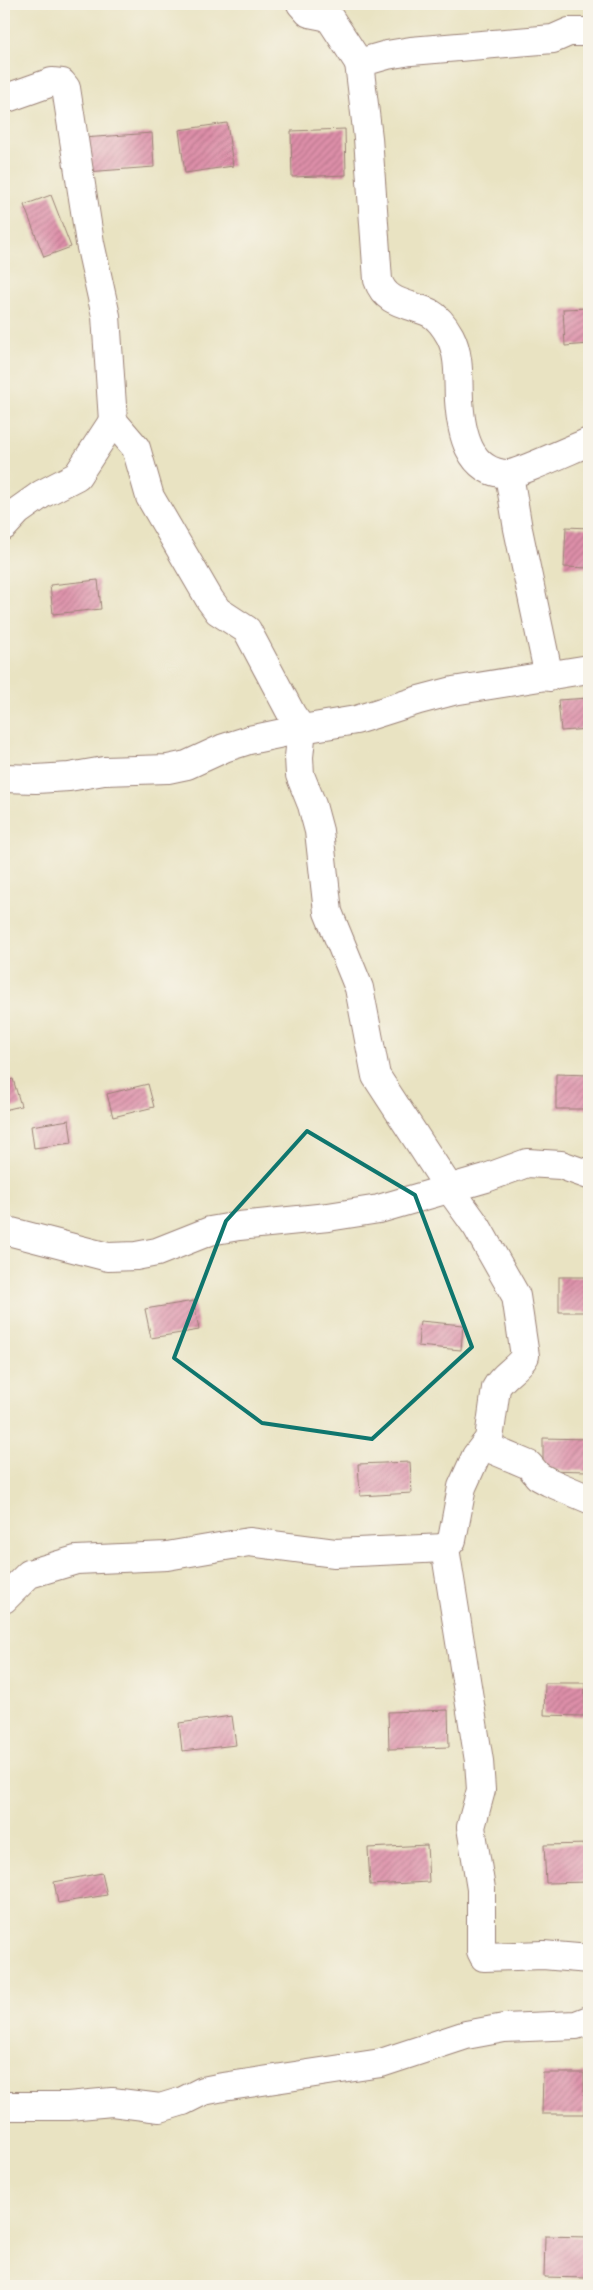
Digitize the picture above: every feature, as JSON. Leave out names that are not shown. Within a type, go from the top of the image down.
[{"type":"street","points":[[301,4],[308,13],[329,17],[359,63],[368,138],[378,280],[381,289],[389,297],[401,304],[430,313],[441,321],[451,337],[455,352],[460,416],[466,442],[478,463],[491,471],[509,474],[589,442]]},
{"type":"street","points":[[359,63],[386,55],[553,39],[569,32],[589,32]]},
{"type":"street","points":[[4,100],[52,82],[62,83],[66,88],[90,243],[106,316],[114,422],[136,448],[150,497],[210,600],[218,610],[247,630],[292,715],[302,728],[299,757],[300,775],[320,831],[328,912],[360,988],[376,1076],[449,1188],[477,1227],[516,1296],[525,1348],[522,1362],[508,1372],[496,1388],[490,1439],[476,1456],[462,1487],[452,1540],[445,1548],[335,1553],[249,1542],[167,1556],[76,1560],[29,1574],[4,1599]]},
{"type":"street","points":[[4,526],[18,511],[42,494],[78,476],[114,422]]},
{"type":"street","points":[[509,474],[518,529],[549,677]]},
{"type":"street","points":[[4,778],[36,780],[104,771],[168,769],[187,765],[224,748],[249,740],[302,728],[356,720],[453,691],[549,677],[589,669]]},
{"type":"street","points":[[4,1230],[108,1257],[136,1256],[157,1252],[210,1231],[248,1224],[360,1213],[512,1170],[526,1163],[561,1164],[589,1174]]},
{"type":"street","points":[[484,1446],[529,1465],[538,1476],[549,1482],[589,1498]]},
{"type":"street","points":[[445,1548],[456,1627],[479,1761],[481,1790],[471,1826],[481,1889],[482,1955],[493,1958],[543,1955],[589,1959]]},
{"type":"street","points":[[4,2106],[33,2107],[112,2102],[160,2108],[183,2101],[202,2091],[216,2088],[381,2063],[466,2035],[504,2028],[576,2025],[589,2020]]},
{"type":"highlighted area","points":[[307,1131],[415,1195],[472,1347],[372,1439],[262,1423],[174,1358],[226,1221]]},
{"type":"building","points":[[227,123],[233,166],[185,173],[179,130]]},
{"type":"building","points":[[345,129],[346,175],[292,177],[291,131]]},
{"type":"building","points":[[152,133],[154,167],[86,172],[83,138]]},
{"type":"building","points":[[51,195],[71,247],[44,257],[24,205]]},
{"type":"building","points":[[589,308],[589,344],[565,346],[563,309]]},
{"type":"building","points":[[566,527],[589,528],[589,568],[564,567]]},
{"type":"building","points":[[98,580],[101,609],[53,614],[50,585]]},
{"type":"building","points":[[589,698],[589,729],[561,731],[558,700]]},
{"type":"building","points":[[556,1074],[589,1075],[589,1109],[556,1109]]},
{"type":"building","points":[[13,1079],[21,1106],[4,1110],[4,1082]]},
{"type":"building","points":[[148,1084],[154,1107],[113,1117],[107,1094]]},
{"type":"building","points":[[69,1120],[72,1143],[34,1148],[31,1126]]},
{"type":"building","points":[[559,1277],[589,1277],[589,1312],[559,1312]]},
{"type":"building","points":[[194,1301],[199,1330],[151,1338],[145,1309]]},
{"type":"building","points":[[420,1321],[463,1325],[461,1350],[418,1346]]},
{"type":"building","points":[[543,1438],[589,1439],[589,1471],[543,1470]]},
{"type":"building","points":[[410,1462],[412,1493],[360,1496],[358,1464]]},
{"type":"building","points":[[545,1683],[585,1683],[584,1716],[544,1715]]},
{"type":"building","points":[[448,1710],[449,1747],[389,1749],[388,1712]]},
{"type":"building","points":[[232,1716],[236,1745],[182,1751],[179,1723]]},
{"type":"building","points":[[589,1844],[589,1882],[546,1883],[544,1845]]},
{"type":"building","points":[[427,1845],[429,1882],[370,1885],[368,1848]]},
{"type":"building","points":[[102,1873],[107,1895],[58,1903],[54,1882]]},
{"type":"building","points":[[543,2073],[584,2073],[584,2114],[542,2114]]},
{"type":"building","points":[[545,2236],[587,2237],[586,2278],[544,2277]]}]
